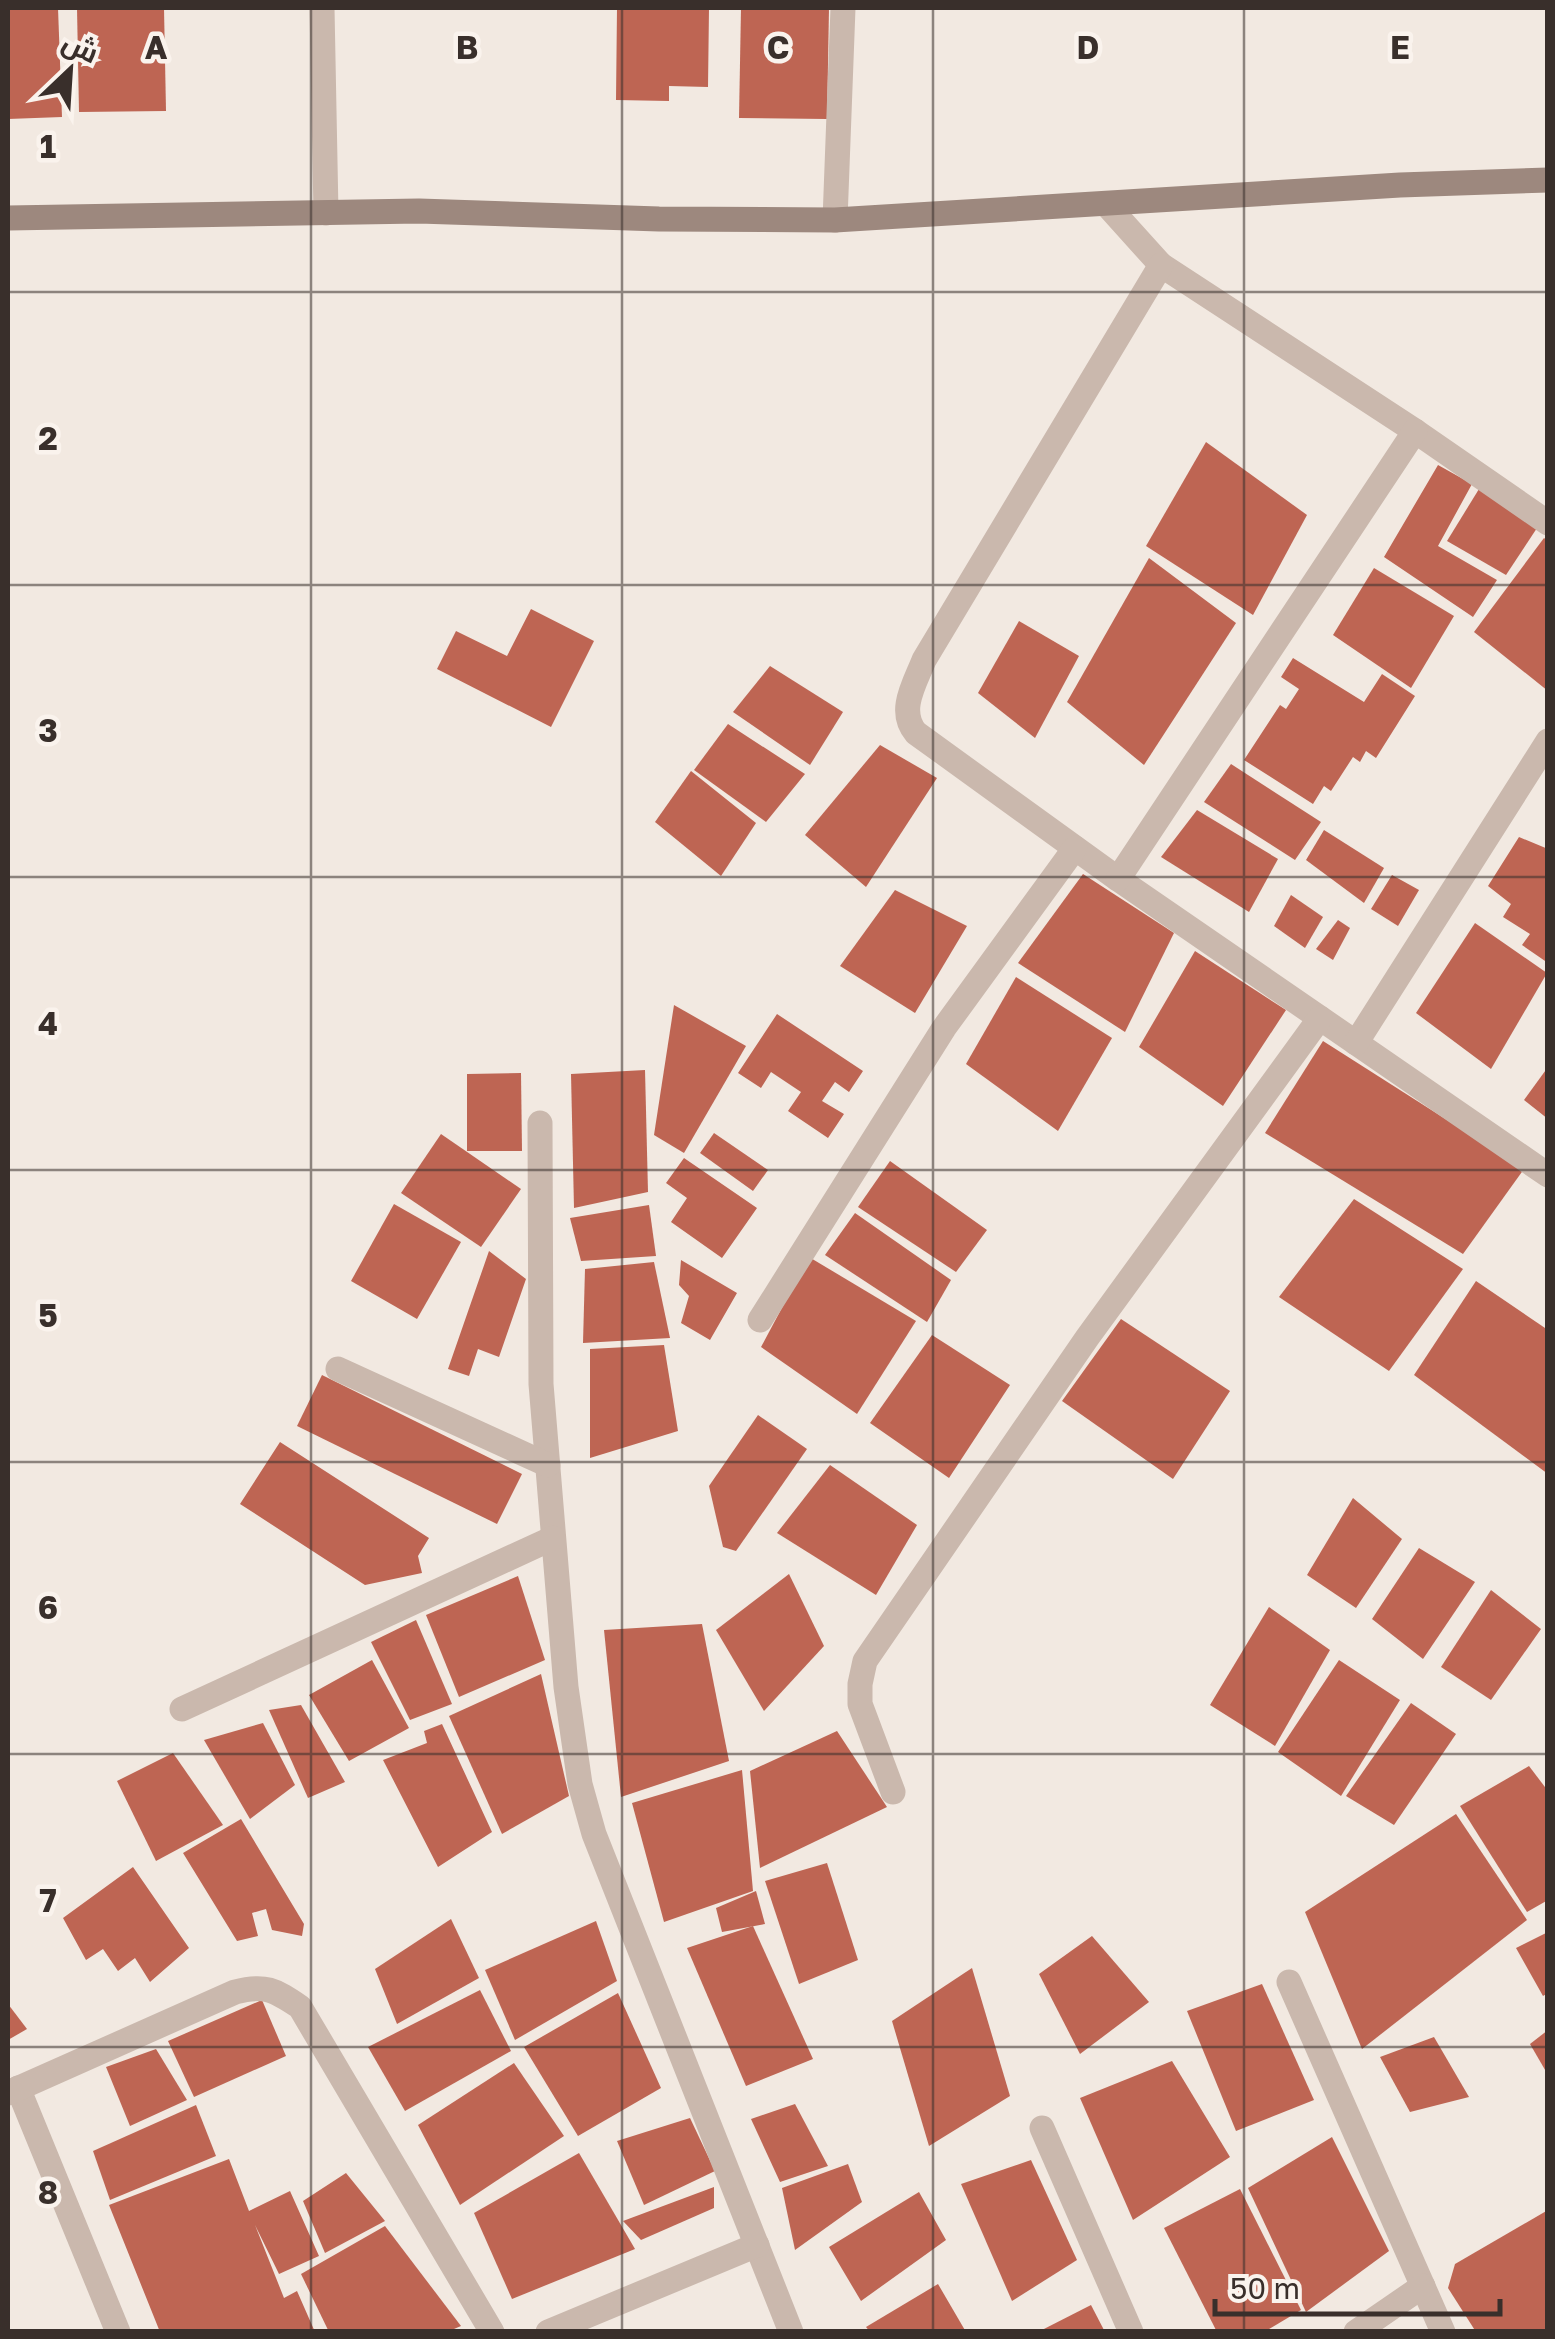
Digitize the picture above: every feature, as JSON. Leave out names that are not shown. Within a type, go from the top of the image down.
[{"type":"street","points":[[322,8],[326,213]]},
{"type":"street","points":[[835,220],[843,8]]},
{"type":"street","points":[[8,218],[419,212],[835,220],[1548,180]]},
{"type":"street","points":[[1106,204],[1161,265],[1415,430],[1548,524]]},
{"type":"street","points":[[1161,265],[924,660],[907,703],[910,726],[1118,879],[1548,1175]]},
{"type":"street","points":[[1118,879],[1415,430]]},
{"type":"street","points":[[1356,1043],[1548,741]]},
{"type":"street","points":[[760,1320],[944,1028],[1075,848]]},
{"type":"street","points":[[894,1792],[860,1704],[865,1661],[1087,1338],[1320,1018]]},
{"type":"street","points":[[540,1122],[541,1384],[566,1687],[580,1784],[594,1834],[791,2332]]},
{"type":"street","points":[[338,1369],[548,1465]]},
{"type":"street","points":[[182,1708],[553,1538]]},
{"type":"street","points":[[1290,1982],[1443,2332]]},
{"type":"street","points":[[118,2332],[13,2090],[235,1992],[256,1987],[277,1992],[300,2006],[492,2332]]},
{"type":"street","points":[[1042,2128],[1131,2332]]},
{"type":"street","points":[[548,2332],[757,2245]]},
{"type":"street","points":[[1356,2332],[1423,2286]]},
{"type":"building","points":[[8,8],[58,8],[62,117],[8,119]]},
{"type":"building","points":[[77,8],[164,8],[166,111],[79,112]]},
{"type":"building","points":[[617,8],[709,8],[708,87],[669,86],[669,101],[616,100]]},
{"type":"building","points":[[741,8],[829,8],[827,119],[739,118]]},
{"type":"building","points":[[1206,442],[1307,515],[1253,615],[1146,546]]},
{"type":"building","points":[[1438,465],[1472,484],[1438,546],[1497,580],[1473,617],[1384,557]]},
{"type":"building","points":[[1479,489],[1537,528],[1506,575],[1447,541]]},
{"type":"building","points":[[1544,538],[1548,541],[1548,691],[1474,632]]},
{"type":"building","points":[[1149,558],[1236,623],[1144,765],[1067,702]]},
{"type":"building","points":[[1374,568],[1454,616],[1411,688],[1333,635]]},
{"type":"building","points":[[531,609],[594,641],[551,727],[437,669],[456,631],[507,656]]},
{"type":"building","points":[[1019,621],[1079,656],[1035,738],[978,693]]},
{"type":"building","points":[[1293,658],[1364,702],[1382,674],[1415,696],[1376,758],[1366,751],[1360,762],[1353,757],[1331,791],[1324,786],[1313,804],[1244,760],[1280,705],[1286,709],[1299,689],[1281,677]]},
{"type":"building","points":[[770,666],[843,712],[810,765],[733,712]]},
{"type":"building","points":[[728,724],[805,774],[766,822],[694,770]]},
{"type":"building","points":[[880,745],[937,778],[866,887],[805,835]]},
{"type":"building","points":[[1231,764],[1321,822],[1295,860],[1204,802]]},
{"type":"building","points":[[691,771],[756,823],[721,876],[655,822]]},
{"type":"building","points":[[1197,810],[1278,859],[1249,912],[1161,857]]},
{"type":"building","points":[[1324,830],[1384,868],[1364,903],[1306,860]]},
{"type":"building","points":[[1519,837],[1548,849],[1548,963],[1522,945],[1530,934],[1503,917],[1511,904],[1488,886]]},
{"type":"building","points":[[1083,874],[1174,933],[1125,1032],[1018,963]]},
{"type":"building","points":[[1392,875],[1419,890],[1398,926],[1371,909]]},
{"type":"building","points":[[895,890],[967,926],[915,1013],[840,966]]},
{"type":"building","points":[[1291,895],[1323,917],[1305,948],[1274,926]]},
{"type":"building","points":[[1338,920],[1350,928],[1333,960],[1316,949]]},
{"type":"building","points":[[1475,923],[1547,973],[1491,1069],[1416,1013]]},
{"type":"building","points":[[1195,951],[1286,1010],[1223,1106],[1139,1047]]},
{"type":"building","points":[[1016,977],[1112,1038],[1058,1131],[966,1064]]},
{"type":"building","points":[[674,1005],[746,1046],[684,1153],[654,1135]]},
{"type":"building","points":[[777,1014],[863,1071],[849,1092],[835,1082],[822,1101],[844,1114],[828,1138],[788,1111],[801,1092],[771,1072],[761,1088],[738,1073]]},
{"type":"building","points":[[1323,1041],[1524,1169],[1463,1254],[1265,1133]]},
{"type":"building","points":[[1548,1067],[1548,1119],[1524,1100]]},
{"type":"building","points":[[645,1070],[648,1192],[574,1208],[571,1074]]},
{"type":"building","points":[[521,1073],[522,1151],[467,1151],[467,1074]]},
{"type":"building","points":[[714,1133],[768,1170],[753,1191],[700,1153]]},
{"type":"building","points":[[441,1134],[521,1189],[481,1247],[401,1193]]},
{"type":"building","points":[[684,1158],[757,1208],[722,1258],[671,1222],[687,1198],[666,1183]]},
{"type":"building","points":[[890,1161],[987,1230],[956,1272],[858,1207]]},
{"type":"building","points":[[1354,1199],[1463,1269],[1389,1371],[1279,1297]]},
{"type":"building","points":[[394,1204],[461,1242],[417,1319],[351,1281]]},
{"type":"building","points":[[649,1205],[656,1256],[581,1261],[570,1218]]},
{"type":"building","points":[[855,1213],[951,1280],[927,1322],[825,1255]]},
{"type":"building","points":[[489,1251],[526,1279],[499,1357],[478,1349],[469,1376],[448,1369]]},
{"type":"building","points":[[809,1257],[916,1321],[857,1414],[761,1347]]},
{"type":"building","points":[[681,1260],[737,1293],[710,1340],[681,1323],[689,1296],[679,1285]]},
{"type":"building","points":[[654,1262],[670,1338],[583,1343],[585,1269]]},
{"type":"building","points":[[1476,1281],[1548,1330],[1548,1474],[1414,1375]]},
{"type":"building","points":[[1121,1319],[1230,1391],[1173,1479],[1062,1401]]},
{"type":"building","points":[[932,1335],[1010,1385],[949,1478],[870,1423]]},
{"type":"building","points":[[664,1345],[678,1431],[590,1458],[590,1349]]},
{"type":"building","points":[[322,1375],[522,1474],[497,1524],[297,1426]]},
{"type":"building","points":[[758,1415],[807,1449],[736,1551],[723,1547],[709,1486]]},
{"type":"building","points":[[280,1442],[429,1538],[418,1556],[422,1573],[365,1585],[240,1504]]},
{"type":"building","points":[[830,1465],[917,1525],[876,1595],[777,1533]]},
{"type":"building","points":[[1353,1498],[1402,1539],[1356,1608],[1307,1575]]},
{"type":"building","points":[[1419,1548],[1475,1582],[1423,1659],[1372,1619]]},
{"type":"building","points":[[789,1574],[824,1646],[764,1711],[716,1630]]},
{"type":"building","points":[[518,1576],[545,1660],[459,1697],[426,1615]]},
{"type":"building","points":[[1491,1590],[1541,1629],[1491,1700],[1441,1667]]},
{"type":"building","points":[[1269,1607],[1330,1650],[1275,1746],[1210,1705]]},
{"type":"building","points":[[416,1620],[452,1704],[410,1720],[371,1642]]},
{"type":"building","points":[[702,1624],[729,1761],[621,1797],[604,1630]]},
{"type":"building","points":[[372,1660],[409,1728],[349,1761],[309,1695]]},
{"type":"building","points":[[1339,1660],[1400,1700],[1341,1796],[1278,1752]]},
{"type":"building","points":[[541,1674],[569,1796],[502,1834],[449,1716]]},
{"type":"building","points":[[1411,1703],[1456,1734],[1394,1825],[1346,1796]]},
{"type":"building","points":[[301,1705],[345,1782],[308,1798],[269,1710]]},
{"type":"building","points":[[263,1723],[295,1785],[250,1819],[204,1740]]},
{"type":"building","points":[[442,1724],[492,1832],[438,1867],[383,1760],[427,1743],[424,1731]]},
{"type":"building","points":[[837,1731],[887,1807],[760,1868],[750,1771]]},
{"type":"building","points":[[173,1753],[223,1825],[156,1861],[117,1781]]},
{"type":"building","points":[[1529,1766],[1548,1791],[1548,1900],[1527,1912],[1460,1806]]},
{"type":"building","points":[[742,1770],[753,1891],[664,1922],[632,1803]]},
{"type":"building","points":[[1456,1814],[1527,1920],[1362,2049],[1305,1912]]},
{"type":"building","points":[[241,1819],[304,1924],[302,1936],[272,1930],[266,1909],[252,1913],[258,1936],[237,1941],[183,1853]]},
{"type":"building","points":[[827,1863],[858,1960],[799,1984],[765,1881]]},
{"type":"building","points":[[133,1867],[189,1948],[150,1982],[135,1958],[118,1971],[103,1949],[86,1960],[63,1918]]},
{"type":"building","points":[[756,1891],[765,1924],[722,1932],[716,1908]]},
{"type":"building","points":[[451,1919],[479,1978],[397,2024],[375,1969]]},
{"type":"building","points":[[596,1921],[617,1981],[515,2040],[485,1970]]},
{"type":"building","points":[[753,1926],[813,2059],[746,2086],[687,1948]]},
{"type":"building","points":[[1548,1932],[1548,1993],[1543,1996],[1516,1948]]},
{"type":"building","points":[[1092,1936],[1149,2002],[1080,2054],[1039,1974]]},
{"type":"building","points":[[972,1968],[1010,2096],[929,2146],[892,2021]]},
{"type":"building","points":[[1262,1984],[1314,2100],[1236,2131],[1187,2011]]},
{"type":"building","points":[[480,1990],[511,2051],[405,2111],[368,2047]]},
{"type":"building","points":[[618,1993],[661,2088],[578,2136],[524,2047]]},
{"type":"building","points":[[262,2000],[286,2056],[194,2097],[168,2041]]},
{"type":"building","points":[[8,2004],[27,2029],[8,2040]]},
{"type":"building","points":[[1548,2030],[1548,2075],[1530,2044]]},
{"type":"building","points":[[1434,2037],[1469,2097],[1410,2112],[1380,2057]]},
{"type":"building","points":[[156,2049],[187,2100],[130,2126],[106,2067]]},
{"type":"building","points":[[1172,2061],[1230,2157],[1133,2220],[1080,2098]]},
{"type":"building","points":[[514,2063],[564,2136],[460,2205],[418,2125]]},
{"type":"building","points":[[795,2104],[828,2166],[780,2182],[751,2119]]},
{"type":"building","points":[[196,2105],[216,2156],[110,2200],[93,2151]]},
{"type":"building","points":[[690,2118],[715,2171],[644,2205],[617,2141]]},
{"type":"building","points":[[1332,2137],[1389,2251],[1306,2312],[1248,2188]]},
{"type":"building","points":[[579,2153],[635,2249],[512,2299],[474,2213]]},
{"type":"building","points":[[229,2159],[249,2211],[290,2191],[319,2256],[279,2274],[255,2225],[284,2298],[297,2291],[315,2332],[160,2332],[109,2205]]},
{"type":"building","points":[[1031,2160],[1077,2260],[1012,2301],[961,2184]]},
{"type":"building","points":[[848,2164],[862,2202],[795,2250],[782,2188]]},
{"type":"building","points":[[346,2173],[385,2221],[325,2253],[303,2201]]},
{"type":"building","points":[[714,2187],[714,2208],[641,2240],[623,2221]]},
{"type":"building","points":[[1240,2189],[1301,2310],[1264,2332],[1217,2332],[1164,2228]]},
{"type":"building","points":[[919,2192],[946,2240],[861,2301],[829,2247]]},
{"type":"building","points":[[1548,2210],[1548,2332],[1476,2332],[1448,2288],[1455,2264]]},
{"type":"building","points":[[385,2226],[461,2326],[447,2332],[329,2332],[301,2274]]},
{"type":"building","points":[[938,2284],[966,2332],[870,2332],[866,2327]]},
{"type":"building","points":[[1091,2305],[1105,2332],[1038,2332]]}]
